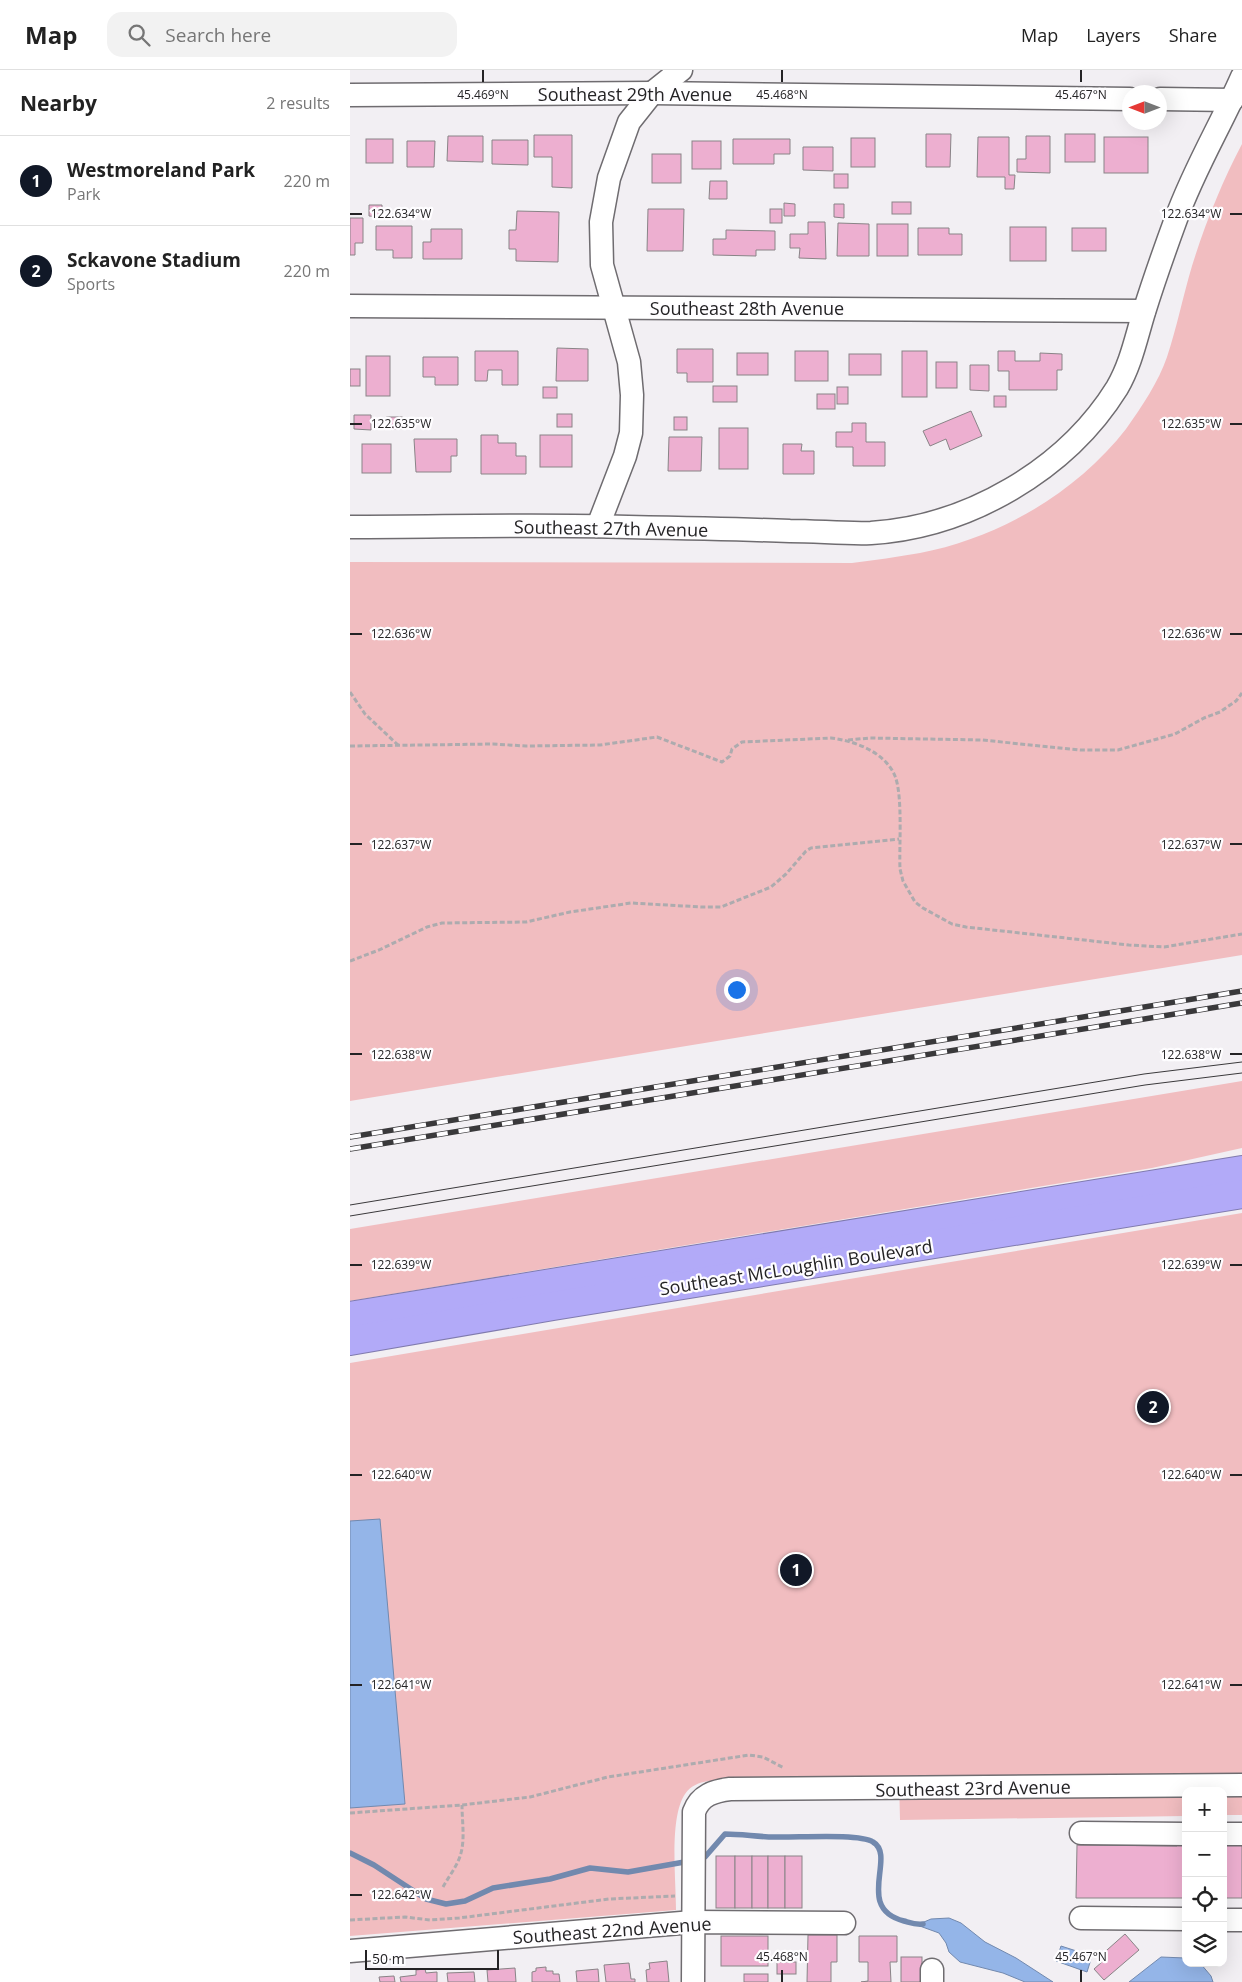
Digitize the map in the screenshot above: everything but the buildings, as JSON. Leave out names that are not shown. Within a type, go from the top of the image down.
[{"type":"highway","name":"Southeast McLoughlin Boulevard","points":[[350,1316],[1242,1170]]},
{"type":"highway","name":"Southeast McLoughlin Boulevard","points":[[350,1341],[563,1304],[1242,1194]]},
{"type":"street","points":[[598,526],[625,456],[631,433],[632,395],[629,362],[602,265],[601,222],[609,178],[629,122],[652,94],[681,70]]},
{"type":"street","name":"Southeast 27th Avenue","points":[[350,527],[598,526],[871,533],[918,526],[955,515],[1005,493],[1046,466],[1082,433],[1116,389],[1128,368],[1144,311],[1177,215],[1200,160],[1242,77]]},
{"type":"street","name":"Southeast 29th Avenue","points":[[350,95],[652,94],[1122,99]]},
{"type":"street","points":[[1167,99],[1232,100]]},
{"type":"street","name":"Southeast 28th Avenue","points":[[350,306],[1144,311]]},
{"type":"street","name":"Southeast 23rd Avenue","points":[[693,1894],[694,1812],[697,1805],[706,1795],[718,1790],[1242,1785]]},
{"type":"street","points":[[1081,1833],[1182,1834]]},
{"type":"street","points":[[1227,1834],[1242,1834]]},
{"type":"street","points":[[693,1894],[693,1982]]},
{"type":"street","points":[[1080,1918],[1182,1920]]},
{"type":"street","points":[[1227,1920],[1242,1920]]},
{"type":"street","name":"Southeast 22nd Avenue","points":[[350,1950],[693,1922],[844,1923]]},
{"type":"path","points":[[350,692],[365,714],[400,746]]},
{"type":"path","points":[[845,740],[870,738],[982,740],[1080,750],[1118,750],[1175,734],[1204,718],[1220,712],[1236,701],[1242,693]]},
{"type":"path","points":[[350,746],[600,745],[657,737],[722,762],[730,756],[732,749],[742,742],[831,738],[845,740],[859,744],[875,753],[890,767],[896,778],[899,793],[900,869],[903,881],[915,902],[952,924],[1129,946],[1164,947],[1242,934]]},
{"type":"path","points":[[350,960],[380,950],[427,927],[442,923],[526,922],[570,912],[631,903],[722,907],[771,887],[811,848],[899,838]]},
{"type":"path","points":[[350,1813],[462,1805],[530,1797],[608,1777],[749,1756],[763,1757],[784,1768],[784,1790]]},
{"type":"path","points":[[443,1888],[462,1852],[462,1805]]},
{"type":"path","points":[[350,1920],[406,1917],[430,1920],[459,1918],[609,1899],[693,1894]]},
{"type":"shaded area","points":[[1242,144],[1242,955],[350,1101],[350,562],[852,563],[920,553],[949,546],[1007,524],[1060,492],[1084,473],[1126,429],[1143,403],[1164,366],[1202,235],[1221,188]]},
{"type":"shaded area","points":[[1242,1081],[1242,1148],[1152,1168],[350,1301],[350,1229]]},
{"type":"shaded area","points":[[1242,1213],[1242,1815],[1227,1815],[1227,1787],[1182,1787],[1182,1816],[900,1820],[899,1778],[708,1781],[690,1788],[680,1805],[674,1849],[676,1910],[350,1936],[350,1363]]},
{"type":"water","points":[[380,1519],[405,1804],[350,1808],[350,1521]]},
{"type":"water","points":[[949,1918],[961,1923],[985,1942],[1016,1958],[1053,1982],[1025,1982],[1003,1973],[960,1962],[949,1952],[946,1943],[939,1933],[917,1925],[931,1919]]},
{"type":"water","points":[[1061,1946],[1092,1956],[1087,1972],[1056,1961]]},
{"type":"water","points":[[1161,1957],[1182,1958],[1182,1967],[1203,1967],[1211,1976],[1213,1982],[1129,1982]]},
{"type":"waterway","points":[[699,1858],[705,1857],[725,1834],[866,1839],[873,1842],[879,1849],[881,1858],[879,1882],[881,1905],[889,1914],[904,1921],[923,1924]]},
{"type":"waterway","points":[[350,1853],[374,1865],[426,1899],[446,1904],[465,1901],[493,1888],[550,1879],[590,1868],[628,1872],[690,1861]]},
{"type":"tram line","points":[[350,1205],[1144,1074],[1242,1062]]},
{"type":"tram line","points":[[350,1216],[1145,1085],[1242,1073]]},
{"type":"railway","points":[[350,1137],[1242,991]]},
{"type":"railway","points":[[350,1149],[1242,1003]]},
{"type":"place","name":"Sckavone Stadium","points":[[1153,1407]]},
{"type":"place","name":"Westmoreland Park","points":[[796,1570]]}]
